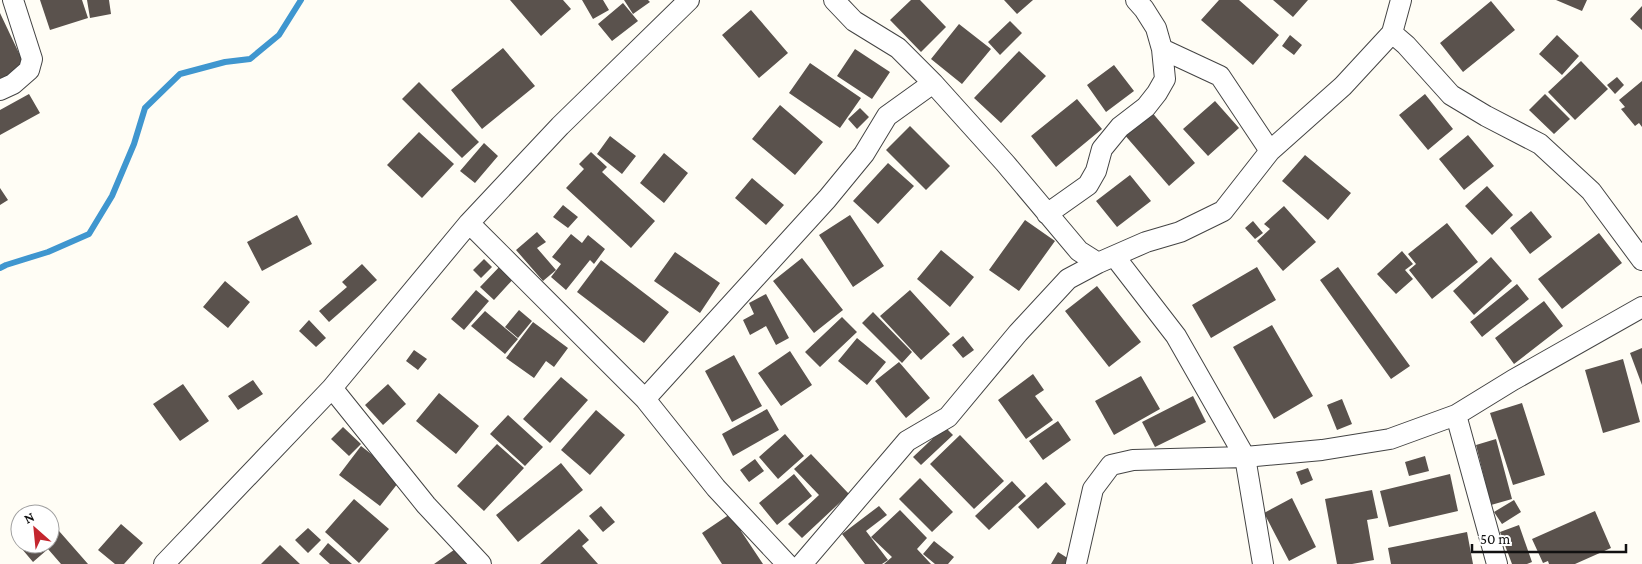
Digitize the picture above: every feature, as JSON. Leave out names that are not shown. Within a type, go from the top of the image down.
[{"type":"street","points":[[0,90],[13,84],[29,70],[32,59],[13,0]]},
{"type":"street","points":[[164,564],[332,388],[469,223],[560,126],[689,0]]},
{"type":"street","points":[[834,0],[854,21],[898,48],[1005,163],[1079,251],[1106,260],[1176,336],[1245,457],[1263,564]]},
{"type":"street","points":[[1047,214],[1088,185],[1096,171],[1102,149],[1120,127],[1146,107],[1158,94],[1165,79],[1162,48],[1156,28],[1136,0]]},
{"type":"street","points":[[802,564],[907,441],[948,417],[1018,333],[1068,279],[1146,242],[1180,232],[1223,211],[1270,151],[1343,86],[1392,33],[1401,0]]},
{"type":"street","points":[[1392,33],[1406,45],[1451,95],[1486,116],[1540,144],[1590,191],[1642,260]]},
{"type":"street","points":[[1162,48],[1220,76],[1270,151]]},
{"type":"street","points":[[645,399],[827,198],[864,154],[887,116],[932,83]]},
{"type":"street","points":[[469,223],[645,399],[716,488],[787,564]]},
{"type":"street","points":[[1068,279],[1079,251]]},
{"type":"street","points":[[1076,564],[1093,489],[1111,465],[1133,460],[1245,457],[1322,450],[1390,439],[1456,414],[1642,308]]},
{"type":"street","points":[[332,388],[426,505],[481,564]]},
{"type":"street","points":[[1456,414],[1496,564]]},
{"type":"building","points":[[40,0],[82,0],[88,18],[50,30]]},
{"type":"building","points":[[87,0],[109,0],[111,14],[90,18]]},
{"type":"building","points":[[510,0],[563,0],[571,9],[541,36]]},
{"type":"building","points":[[582,0],[603,0],[609,10],[593,19]]},
{"type":"building","points":[[624,0],[648,0],[650,2],[633,14]]},
{"type":"building","points":[[911,0],[920,0],[946,27],[921,52],[890,20]]},
{"type":"building","points":[[1004,0],[1033,0],[1017,14]]},
{"type":"building","points":[[1219,0],[1239,0],[1279,35],[1253,65],[1201,20]]},
{"type":"building","points":[[1273,0],[1308,0],[1293,17]]},
{"type":"building","points":[[1556,0],[1587,0],[1582,11]]},
{"type":"building","points":[[1491,1],[1515,30],[1463,72],[1440,43]]},
{"type":"building","points":[[623,3],[638,21],[612,41],[598,24]]},
{"type":"building","points":[[1642,6],[1642,30],[1630,19]]},
{"type":"building","points":[[751,10],[788,53],[759,78],[722,35]]},
{"type":"building","points":[[0,13],[26,68],[0,80]]},
{"type":"building","points":[[1010,21],[1022,33],[1000,55],[988,42]]},
{"type":"building","points":[[959,24],[991,49],[962,84],[931,59]]},
{"type":"building","points":[[1290,35],[1302,45],[1294,55],[1282,46]]},
{"type":"building","points":[[1557,35],[1579,56],[1562,75],[1539,54]]},
{"type":"building","points":[[503,48],[535,86],[482,129],[451,90]]},
{"type":"building","points":[[855,49],[890,72],[872,99],[837,76]]},
{"type":"building","points":[[1019,51],[1046,76],[1001,123],[974,98]]},
{"type":"building","points":[[1581,61],[1608,89],[1575,120],[1548,92]]},
{"type":"building","points":[[810,63],[861,98],[840,128],[789,93]]},
{"type":"building","points":[[1114,65],[1134,91],[1106,112],[1087,85]]},
{"type":"building","points":[[1617,77],[1624,85],[1615,94],[1607,85]]},
{"type":"building","points":[[1642,81],[1642,127],[1639,123],[1635,126],[1621,109],[1625,107],[1619,100]]},
{"type":"building","points":[[419,82],[479,142],[462,158],[402,99]]},
{"type":"building","points":[[29,94],[40,113],[0,135],[0,110]]},
{"type":"building","points":[[1425,94],[1453,129],[1428,150],[1399,115]]},
{"type":"building","points":[[1545,94],[1570,119],[1554,134],[1529,110]]},
{"type":"building","points":[[1077,99],[1102,129],[1056,167],[1031,136]]},
{"type":"building","points":[[1215,101],[1239,128],[1208,156],[1183,129]]},
{"type":"building","points":[[780,105],[823,142],[795,175],[752,139]]},
{"type":"building","points":[[860,108],[869,117],[857,129],[848,119]]},
{"type":"building","points":[[1150,110],[1195,163],[1169,186],[1123,133]]},
{"type":"building","points":[[910,126],[950,166],[926,190],[886,150]]},
{"type":"building","points":[[419,132],[454,164],[422,198],[387,165]]},
{"type":"building","points":[[1468,135],[1494,166],[1464,190],[1439,159]]},
{"type":"building","points":[[610,136],[636,156],[622,174],[597,154]]},
{"type":"building","points":[[484,143],[498,156],[475,183],[460,171]]},
{"type":"building","points":[[591,152],[607,167],[602,172],[655,221],[631,248],[566,188],[584,169],[579,164]]},
{"type":"building","points":[[664,153],[688,173],[664,203],[640,183]]},
{"type":"building","points":[[1305,155],[1351,193],[1328,220],[1282,181]]},
{"type":"building","points":[[888,163],[914,186],[878,224],[853,201]]},
{"type":"building","points":[[1130,175],[1151,201],[1117,227],[1096,201]]},
{"type":"building","points":[[752,178],[784,205],[766,225],[735,198]]},
{"type":"building","points":[[1487,186],[1513,215],[1492,235],[1465,206]]},
{"type":"building","points":[[0,188],[8,200],[0,205]]},
{"type":"building","points":[[563,205],[578,217],[568,228],[553,217]]},
{"type":"building","points":[[1284,206],[1316,242],[1283,271],[1257,241],[1270,229],[1264,224]]},
{"type":"building","points":[[1531,211],[1552,237],[1530,254],[1510,228]]},
{"type":"building","points":[[297,215],[312,244],[262,271],[247,242]]},
{"type":"building","points":[[850,215],[884,266],[853,287],[819,235]]},
{"type":"building","points":[[1025,220],[1055,241],[1019,291],[989,270]]},
{"type":"building","points":[[1253,221],[1263,233],[1255,239],[1245,228]]},
{"type":"building","points":[[1447,223],[1478,262],[1432,299],[1409,270],[1416,264],[1408,254]]},
{"type":"building","points":[[537,232],[546,242],[537,248],[556,270],[543,281],[516,250]]},
{"type":"building","points":[[1599,233],[1622,263],[1562,309],[1538,279]]},
{"type":"building","points":[[571,234],[582,243],[588,235],[605,249],[594,264],[590,260],[566,290],[551,277],[561,264],[552,257]]},
{"type":"building","points":[[941,250],[974,277],[950,307],[917,279]]},
{"type":"building","points":[[1402,251],[1413,264],[1405,270],[1413,279],[1396,294],[1377,274]]},
{"type":"building","points":[[675,252],[720,283],[700,313],[654,281]]},
{"type":"building","points":[[1491,257],[1512,281],[1474,315],[1453,291]]},
{"type":"building","points":[[802,258],[843,310],[814,333],[773,281]]},
{"type":"building","points":[[484,259],[492,267],[481,278],[473,270]]},
{"type":"building","points":[[601,260],[669,312],[644,343],[577,292]]},
{"type":"building","points":[[504,262],[517,275],[494,300],[480,287]]},
{"type":"building","points":[[362,264],[377,280],[329,322],[319,311],[347,287],[342,282]]},
{"type":"building","points":[[1257,267],[1276,300],[1211,338],[1192,305]]},
{"type":"building","points":[[1338,267],[1410,366],[1391,379],[1320,280]]},
{"type":"building","points":[[225,281],[250,302],[228,328],[203,307]]},
{"type":"building","points":[[1517,284],[1529,299],[1482,337],[1470,322]]},
{"type":"building","points":[[1097,286],[1141,342],[1109,367],[1065,311]]},
{"type":"building","points":[[476,290],[489,301],[464,330],[451,319]]},
{"type":"building","points":[[910,290],[950,334],[921,360],[880,316]]},
{"type":"building","points":[[766,294],[789,338],[776,345],[766,326],[750,335],[743,320],[754,314],[749,303]]},
{"type":"building","points":[[1544,301],[1563,326],[1514,364],[1495,338]]},
{"type":"building","points":[[519,310],[532,321],[518,338],[505,327]]},
{"type":"building","points":[[485,311],[518,339],[505,354],[471,326]]},
{"type":"building","points":[[873,312],[912,352],[902,363],[862,323]]},
{"type":"building","points":[[842,317],[857,332],[820,367],[805,352]]},
{"type":"building","points":[[309,320],[326,338],[316,347],[299,331]]},
{"type":"building","points":[[533,322],[568,348],[554,367],[546,361],[534,378],[506,358]]},
{"type":"building","points":[[1272,325],[1313,396],[1274,419],[1233,347]]},
{"type":"building","points":[[963,336],[974,350],[963,358],[952,345]]},
{"type":"building","points":[[857,338],[886,362],[867,385],[838,361]]},
{"type":"building","points":[[1642,348],[1642,385],[1630,353]]},
{"type":"building","points":[[414,350],[427,359],[418,370],[406,361]]},
{"type":"building","points":[[790,351],[812,385],[781,406],[758,373]]},
{"type":"building","points":[[734,355],[762,406],[732,422],[705,371]]},
{"type":"building","points":[[1623,359],[1640,422],[1603,433],[1585,370]]},
{"type":"building","points":[[899,362],[930,398],[906,418],[875,381]]},
{"type":"building","points":[[1033,374],[1044,390],[1035,396],[1053,420],[1026,439],[998,400]]},
{"type":"building","points":[[1141,376],[1160,409],[1114,435],[1095,401]]},
{"type":"building","points":[[561,377],[588,400],[550,443],[523,419]]},
{"type":"building","points":[[253,380],[263,394],[238,410],[228,396]]},
{"type":"building","points":[[183,384],[209,421],[180,441],[153,404]]},
{"type":"building","points":[[388,384],[406,404],[383,425],[365,405]]},
{"type":"building","points":[[439,393],[479,426],[456,454],[416,421]]},
{"type":"building","points":[[1193,396],[1206,422],[1155,447],[1142,422]]},
{"type":"building","points":[[1342,399],[1352,424],[1337,430],[1327,405]]},
{"type":"building","points":[[1522,403],[1545,475],[1513,485],[1490,413]]},
{"type":"building","points":[[767,409],[779,430],[733,456],[722,434]]},
{"type":"building","points":[[596,410],[625,435],[590,475],[561,450]]},
{"type":"building","points":[[508,415],[543,447],[525,466],[490,434]]},
{"type":"building","points":[[1058,421],[1071,440],[1043,460],[1029,441]]},
{"type":"building","points":[[343,427],[361,444],[349,456],[331,439]]},
{"type":"building","points":[[945,427],[953,435],[921,465],[913,457]]},
{"type":"building","points":[[785,434],[804,456],[778,479],[759,457]]},
{"type":"building","points":[[960,435],[1004,481],[974,509],[930,464]]},
{"type":"building","points":[[1496,439],[1512,499],[1491,505],[1476,445]]},
{"type":"building","points":[[497,444],[524,468],[484,511],[457,486]]},
{"type":"building","points":[[361,446],[402,478],[380,506],[339,475]]},
{"type":"building","points":[[811,454],[849,494],[802,538],[788,524],[819,495],[794,469]]},
{"type":"building","points":[[1425,456],[1429,471],[1409,476],[1405,462]]},
{"type":"building","points":[[755,459],[764,471],[749,482],[740,470]]},
{"type":"building","points":[[561,463],[583,490],[518,542],[496,515]]},
{"type":"building","points":[[1308,468],[1313,480],[1301,485],[1296,472]]},
{"type":"building","points":[[794,474],[812,496],[777,525],[759,503]]},
{"type":"building","points":[[1450,474],[1458,511],[1389,527],[1380,491]]},
{"type":"building","points":[[920,478],[953,512],[932,532],[899,499]]},
{"type":"building","points":[[1012,481],[1026,496],[989,530],[975,516]]},
{"type":"building","points":[[1046,482],[1066,504],[1038,529],[1018,507]]},
{"type":"building","points":[[1372,490],[1378,518],[1367,520],[1374,560],[1352,564],[1337,564],[1325,499]]},
{"type":"building","points":[[1292,498],[1316,547],[1289,561],[1264,513]]},
{"type":"building","points":[[354,499],[389,529],[359,563],[325,532]]},
{"type":"building","points":[[1514,500],[1521,512],[1502,524],[1494,512]]},
{"type":"building","points":[[601,506],[615,522],[603,532],[589,516]]},
{"type":"building","points":[[879,506],[887,515],[866,531],[888,560],[882,564],[865,564],[842,534]]},
{"type":"building","points":[[736,510],[747,527],[741,531],[763,564],[722,564],[702,533]]},
{"type":"building","points":[[900,510],[927,538],[917,549],[931,564],[884,564],[892,557],[871,537]]},
{"type":"building","points":[[1595,511],[1611,548],[1575,564],[1549,564],[1548,561],[1543,563],[1532,539]]},
{"type":"building","points":[[121,524],[143,543],[124,564],[115,564],[98,550]]},
{"type":"building","points":[[1519,525],[1532,562],[1527,564],[1512,564],[1500,532]]},
{"type":"building","points":[[308,528],[321,540],[308,553],[295,540]]},
{"type":"building","points":[[579,529],[589,540],[582,546],[598,564],[540,564]]},
{"type":"building","points":[[60,532],[88,564],[61,564],[52,554],[60,554]]},
{"type":"building","points":[[1467,532],[1473,564],[1391,564],[1388,548]]},
{"type":"building","points":[[934,541],[954,557],[948,564],[935,564],[923,554]]},
{"type":"building","points":[[328,543],[352,564],[330,564],[319,554]]},
{"type":"building","points":[[280,545],[300,564],[261,564]]},
{"type":"building","points":[[461,545],[474,564],[434,564]]},
{"type":"building","points":[[1058,552],[1069,559],[1067,564],[1051,564]]},
{"type":"building","points":[[26,554],[42,554],[33,562]]},
{"type":"waterway","points":[[0,268],[48,252],[89,234],[112,196],[134,144],[145,108],[180,74],[225,62],[250,59],[279,35],[301,0]]}]
